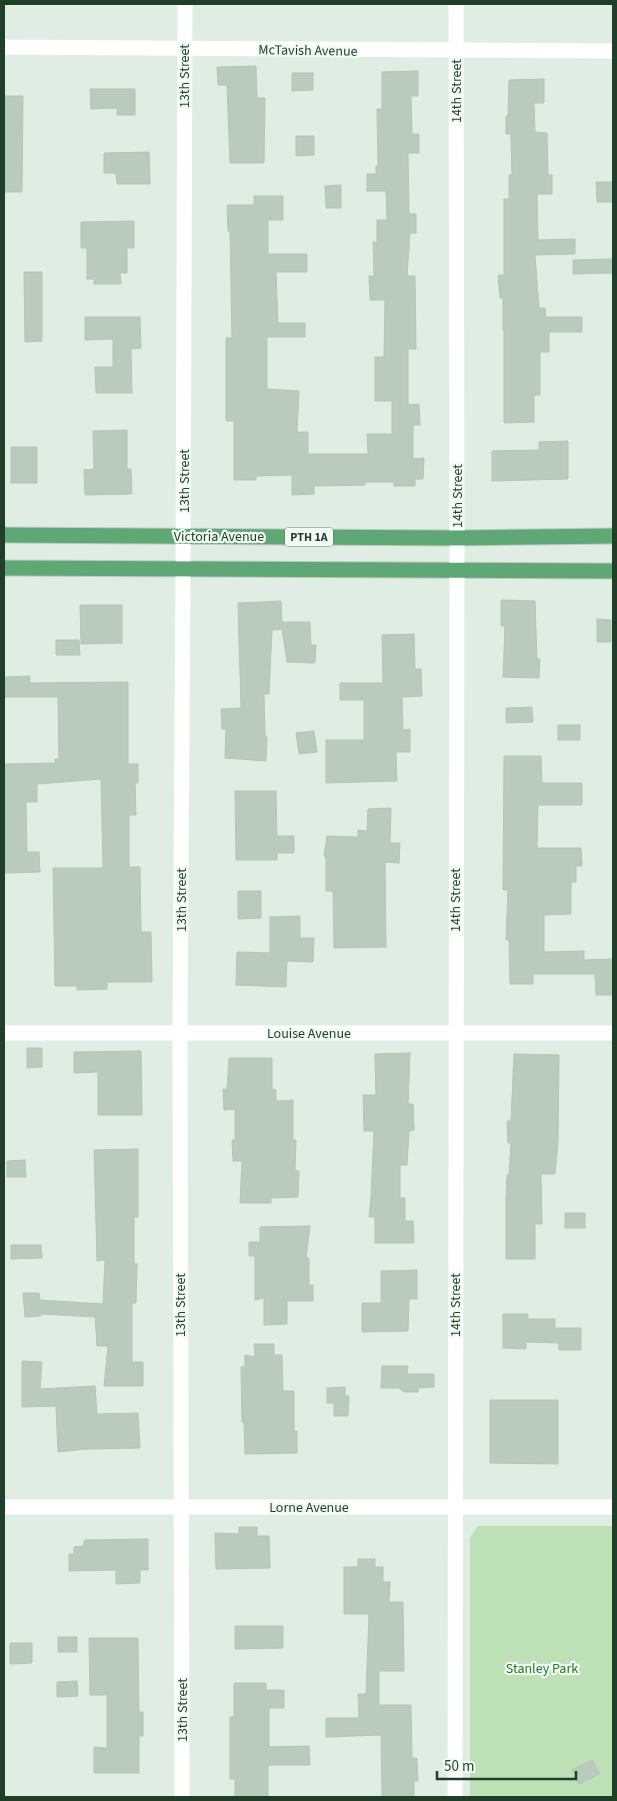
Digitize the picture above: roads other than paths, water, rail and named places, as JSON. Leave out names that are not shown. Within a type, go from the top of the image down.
[{"type":"main road","name":"Victoria Avenue","points":[[4,534],[457,538],[613,536]]},
{"type":"main road","points":[[4,568],[613,571]]},
{"type":"street","name":"13th Street","points":[[182,1797],[180,1033],[184,569],[185,4]]},
{"type":"street","name":"14th Street","points":[[455,1797],[456,4]]},
{"type":"street","name":"McTavish Avenue","points":[[4,47],[613,51]]},
{"type":"street","name":"Louise Avenue","points":[[4,1033],[613,1033]]},
{"type":"street","name":"Lorne Avenue","points":[[4,1507],[613,1507]]},
{"type":"park label","name":"Stanley Park","points":[[542,1668]]}]
